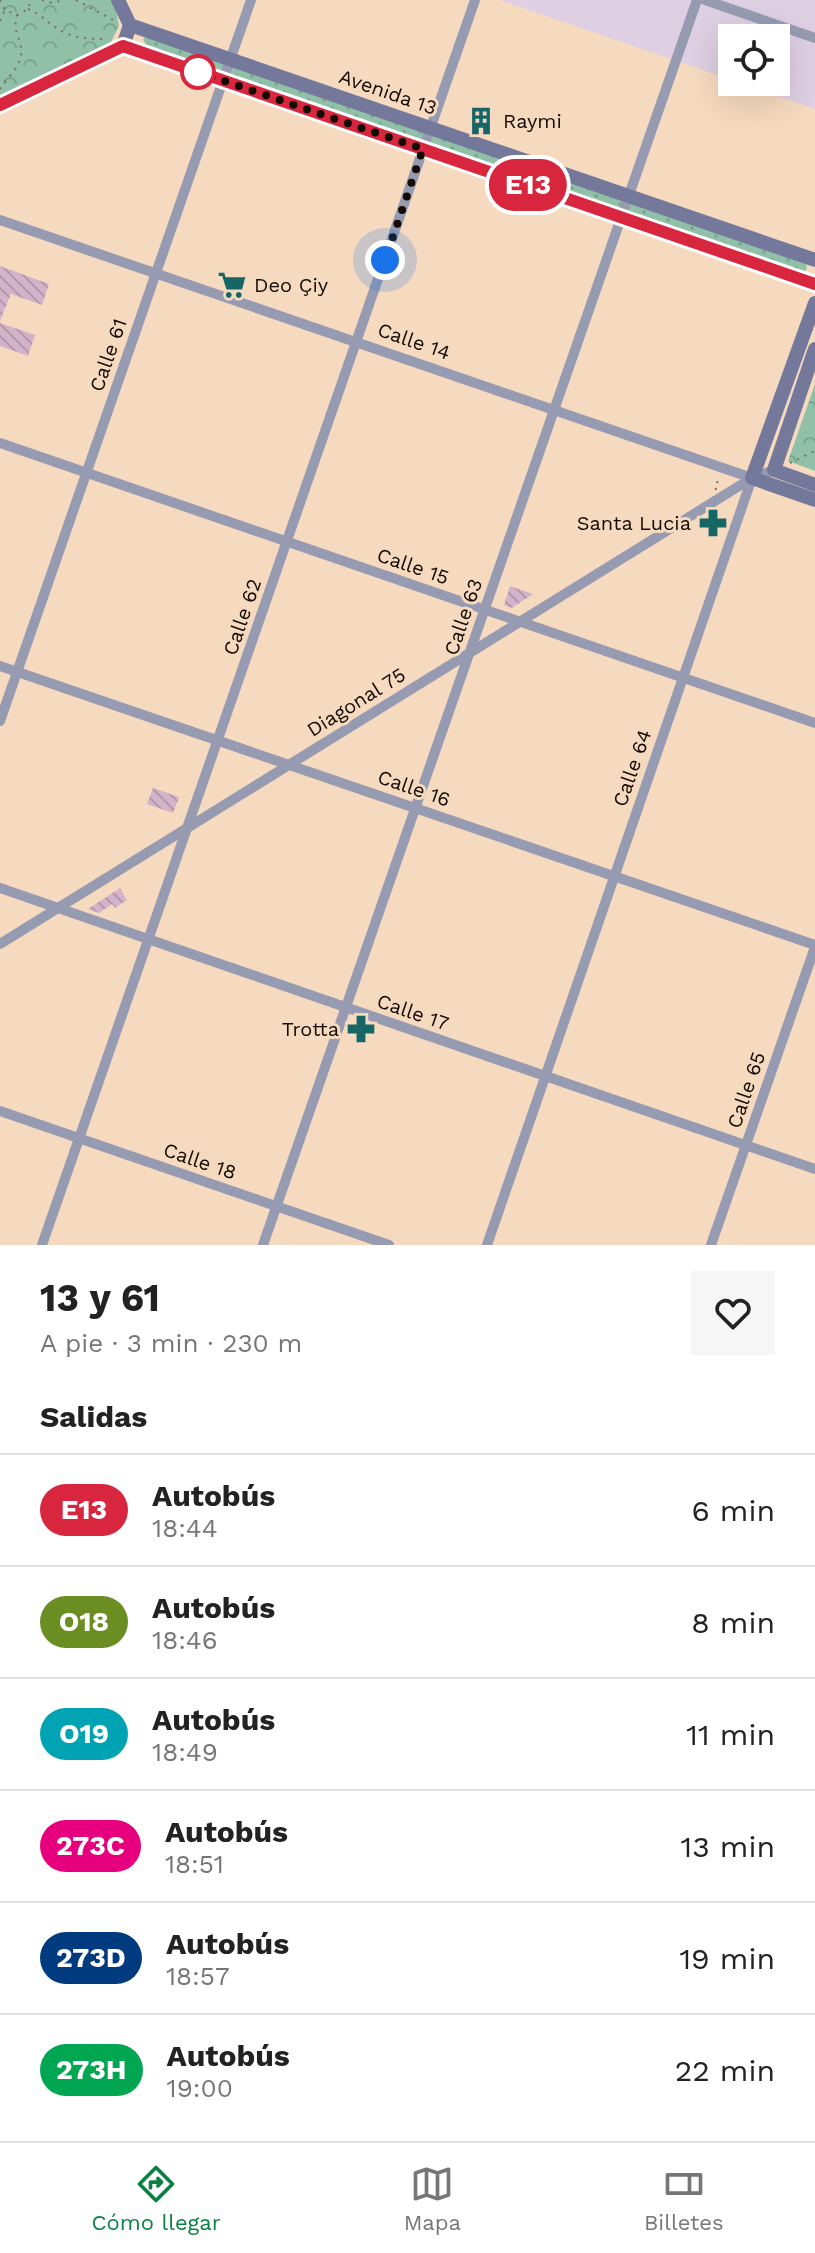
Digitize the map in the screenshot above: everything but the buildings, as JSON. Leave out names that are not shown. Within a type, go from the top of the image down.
[{"type":"main road","points":[[118,0],[130,25],[123,46]]},
{"type":"main road","name":"Avenida 13","points":[[130,25],[815,260]]},
{"type":"main road","points":[[0,105],[123,46],[815,284]]},
{"type":"main road","name":"Calle 64","points":[[752,478],[815,303]]},
{"type":"main road","points":[[815,349],[774,470],[815,485]]},
{"type":"main road","name":"Calle 14","points":[[752,478],[815,500]]},
{"type":"street","name":"Calle 61","points":[[0,721],[251,0]]},
{"type":"street","name":"Calle 62","points":[[42,1245],[475,0]]},
{"type":"street","name":"Calle 63","points":[[263,1245],[697,0]]},
{"type":"street","points":[[705,0],[815,38]]},
{"type":"street","name":"Calle 14","points":[[0,220],[752,478]]},
{"type":"street","name":"Calle 15","points":[[0,443],[815,723]]},
{"type":"street","name":"Diagonal 75","points":[[0,944],[752,478],[774,470]]},
{"type":"street","name":"Calle 64","points":[[487,1245],[752,478]]},
{"type":"street","name":"Calle 16","points":[[0,666],[815,946]]},
{"type":"street","name":"Calle 17","points":[[0,888],[815,1169]]},
{"type":"street","name":"Calle 65","points":[[711,1245],[815,946]]},
{"type":"street","name":"Calle 18","points":[[0,1111],[389,1245]]},
{"type":"path","points":[[0,0],[5,10],[17,15]]},
{"type":"path","points":[[0,89],[16,71],[22,49],[13,29],[17,15],[28,9],[31,0]]},
{"type":"path","points":[[42,0],[52,3],[64,0]]},
{"type":"path","points":[[76,0],[130,25]]},
{"type":"path","points":[[28,9],[44,15],[54,27],[81,39],[105,39],[123,46]]},
{"type":"path","points":[[0,21],[5,10]]},
{"type":"path","points":[[789,464],[815,451]]},
{"type":"shaded area","points":[[500,0],[815,0],[815,109],[777,96],[790,96],[790,24],[718,24],[718,75]]},
{"type":"green space","points":[[0,0],[114,0],[119,26],[111,42],[0,97]]},
{"type":"green space","points":[[150,35],[806,263],[807,269],[801,274],[146,45],[143,39]]},
{"type":"green space","points":[[815,384],[815,471],[788,461]]},
{"type":"bus line","name":"E13","points":[[0,105],[123,46],[815,284]]},
{"type":"place","name":"Raymi","points":[[481,121]]},
{"type":"place","name":"Deo Çiy","points":[[232,285]]},
{"type":"place","name":"Santa Lucia","points":[[713,523]]},
{"type":"place","name":"Trotta","points":[[361,1029]]},
{"type":"route","points":[[198,72],[423,149],[385,260]]}]
